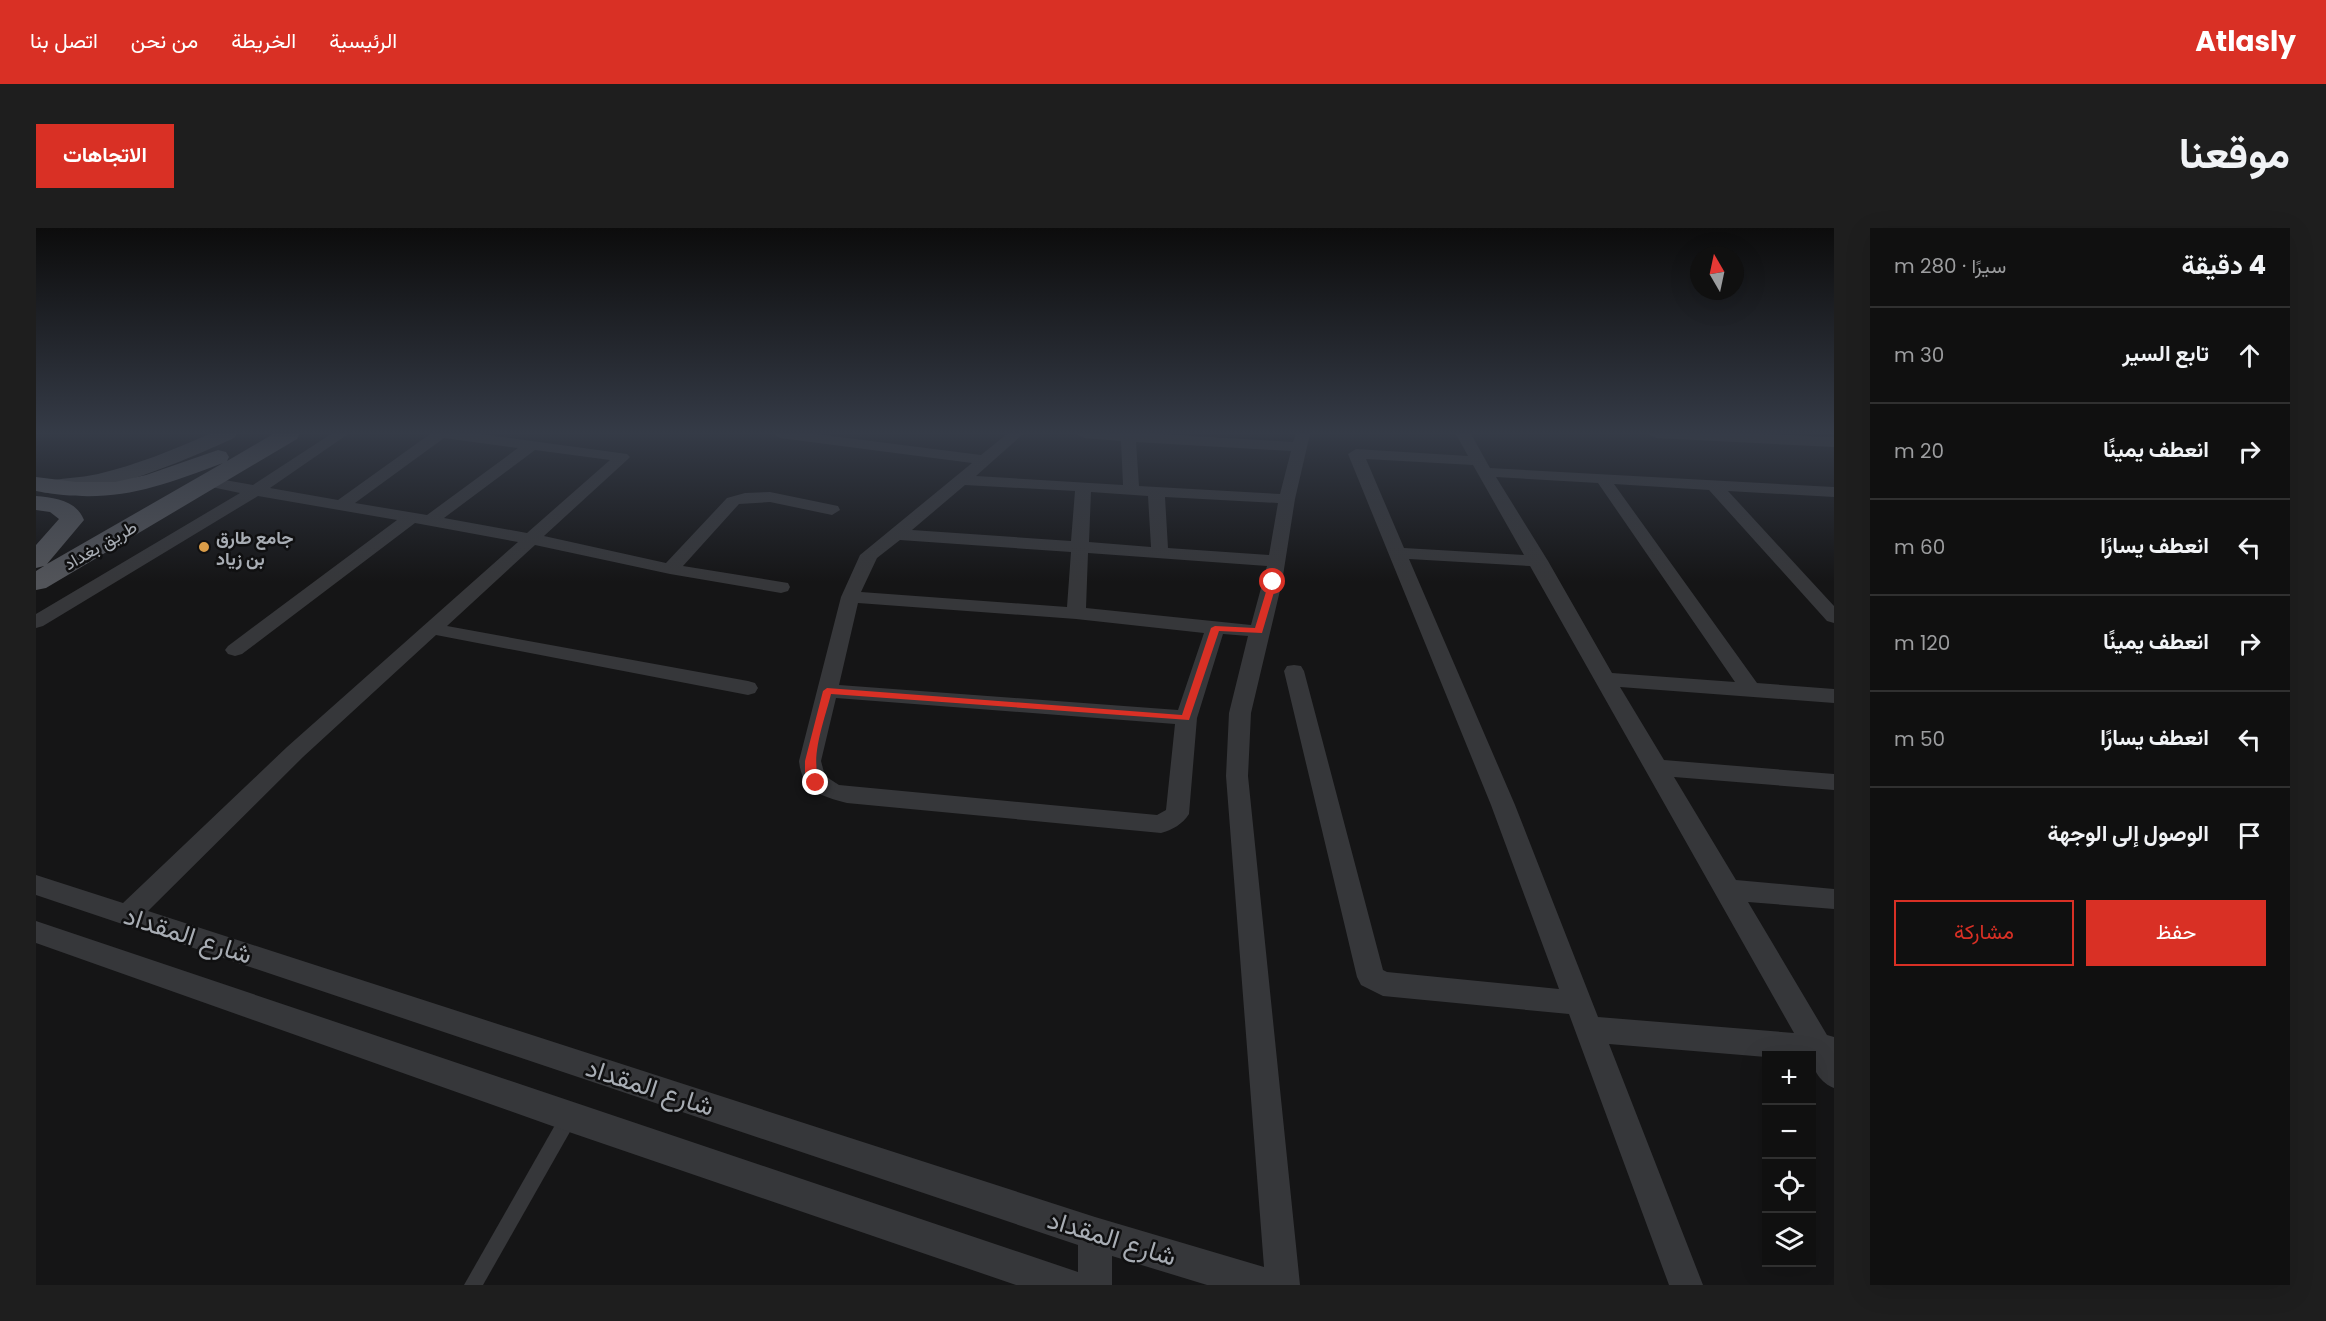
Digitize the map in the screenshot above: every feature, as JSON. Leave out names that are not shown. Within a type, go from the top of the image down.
[{"type":"main road","points":[[40,492],[83,483]]},
{"type":"main road","points":[[40,492],[117,489],[141,483]]},
{"type":"main road","name":"طريق بغداد","points":[[36,567],[174,483]]},
{"type":"main road","name":"طريق بغداد","points":[[36,567],[205,483]]},
{"type":"main road","points":[[36,567],[72,520],[70,514],[40,492]]},
{"type":"street","points":[[216,483],[532,539],[670,569],[781,587]]},
{"type":"street","points":[[36,622],[266,483]]},
{"type":"street","points":[[342,505],[375,483]]},
{"type":"street","points":[[235,650],[475,483]]},
{"type":"street","points":[[127,915],[295,752],[593,483]]},
{"type":"street","points":[[957,483],[868,555],[850,597],[810,761],[810,773],[816,783],[828,790],[866,797],[1161,824],[1177,814],[1186,718],[1215,628]]},
{"type":"street","points":[[1019,483],[1287,499]]},
{"type":"street","points":[[1131,483],[1131,489]]},
{"type":"street","points":[[1283,1285],[1237,776],[1240,712],[1277,561],[1291,483]]},
{"type":"street","points":[[1368,483],[1503,805],[1686,1285]]},
{"type":"street","points":[[1492,483],[1728,890],[1827,1049],[1834,1074]]},
{"type":"street","points":[[1606,483],[1751,690]]},
{"type":"street","points":[[1687,483],[1832,493]]},
{"type":"street","points":[[1714,485],[1834,617]]},
{"type":"street","points":[[1076,613],[1083,487]]},
{"type":"street","points":[[1156,490],[1160,553]]},
{"type":"street","points":[[670,569],[734,501],[746,496],[761,496],[832,510]]},
{"type":"street","points":[[894,534],[1277,561]]},
{"type":"street","points":[[1397,553],[1539,561]]},
{"type":"street","points":[[850,597],[1076,613],[1259,631]]},
{"type":"street","points":[[433,629],[747,688]]},
{"type":"street","points":[[1294,671],[1371,977],[1383,984],[1579,1003]]},
{"type":"street","points":[[1607,679],[1834,696]]},
{"type":"street","points":[[827,691],[1186,718]]},
{"type":"street","points":[[1658,768],[1834,782]]},
{"type":"street","name":"شارع المقداد","points":[[36,885],[1095,1234],[1265,1285]]},
{"type":"street","points":[[1728,890],[1834,899]]},
{"type":"street","name":"شارع المقداد","points":[[36,932],[569,1117],[1067,1285]]},
{"type":"street","points":[[1590,1029],[1827,1049]]},
{"type":"street","points":[[1095,1234],[1095,1285]]},
{"type":"lane","points":[[473,1285],[569,1117]]},
{"type":"place","name":"جامع طارق بن زياد","points":[[204,547]]},
{"type":"route","points":[[816,783],[810,773],[810,761],[827,691],[1186,718],[1215,628],[1259,631],[1273,582]]}]
